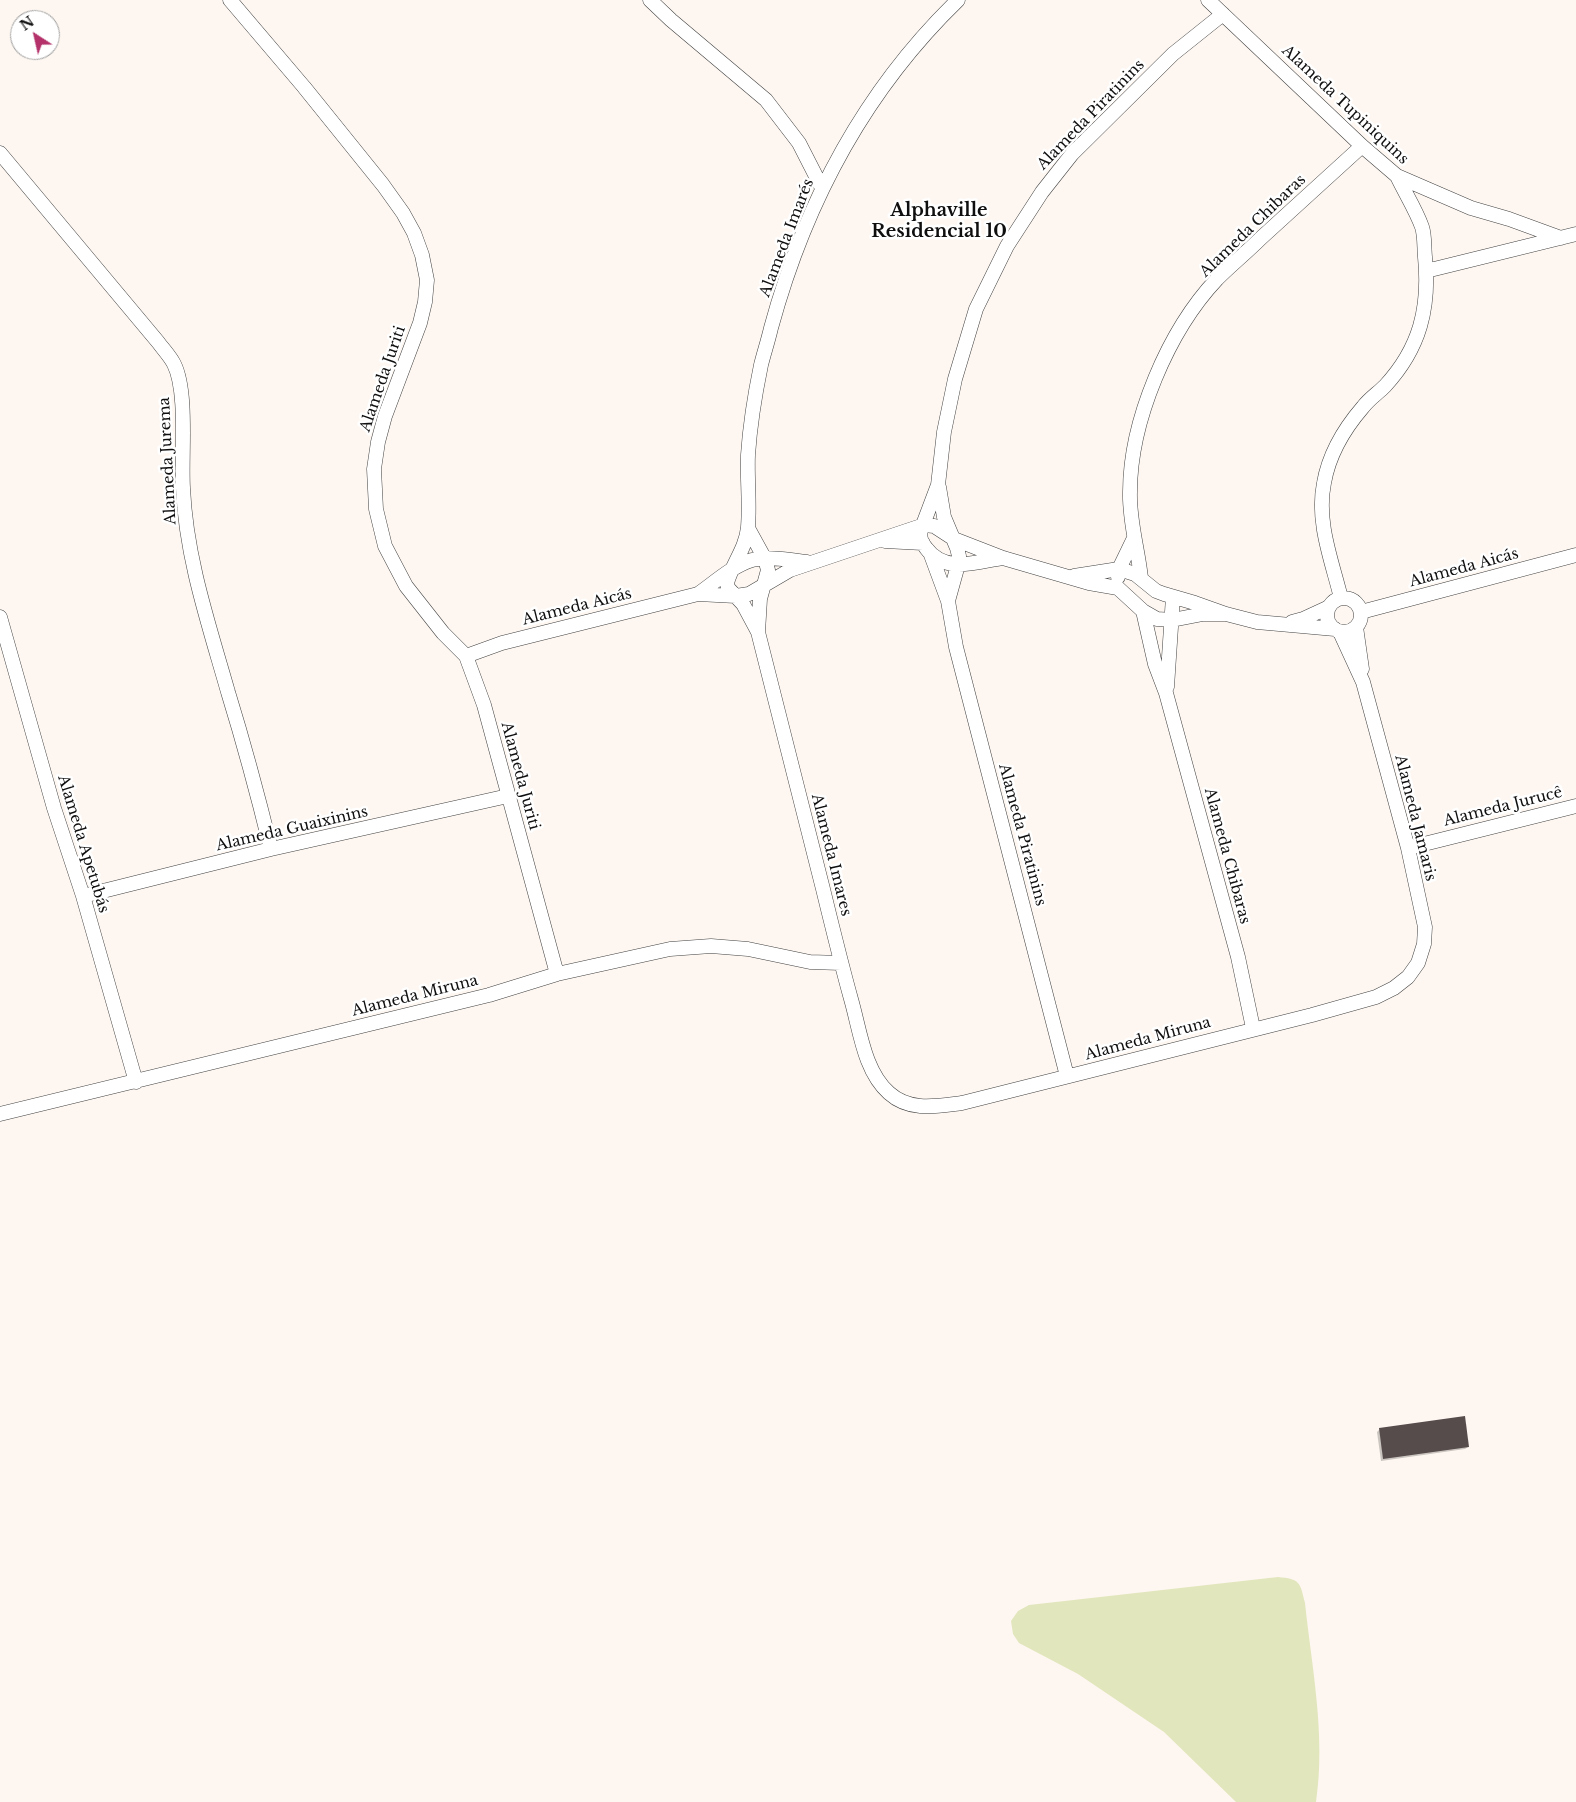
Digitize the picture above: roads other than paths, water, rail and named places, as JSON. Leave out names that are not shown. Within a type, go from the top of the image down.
[{"type":"street","name":"Alameda Juriti","points":[[230,0],[304,87],[383,185],[414,233],[422,255],[427,280],[425,302],[420,323],[385,416],[378,442],[374,469],[376,509],[385,546],[406,586],[443,634],[466,656],[484,705],[557,974]]},
{"type":"street","points":[[650,0],[766,100],[799,143],[822,188]]},
{"type":"street","name":"Alameda Imarés","points":[[748,528],[748,454],[762,364],[780,292],[795,252],[822,188],[855,127],[883,85],[907,55],[958,0]]},
{"type":"street","name":"Alameda Tupiniquins","points":[[1208,0],[1362,146],[1397,176],[1471,208],[1561,238]]},
{"type":"street","name":"Alameda Piratinins","points":[[938,485],[944,432],[955,378],[976,309],[1007,246],[1042,192],[1072,154],[1174,54],[1223,14]]},
{"type":"street","name":"Alameda Chibaras","points":[[1141,578],[1134,538],[1130,493],[1132,459],[1144,408],[1159,366],[1185,322],[1216,280],[1362,146]]},
{"type":"street","name":"Alameda Jurema","points":[[0,153],[143,324],[174,364],[180,385],[183,491],[192,561],[202,603],[245,748],[271,849]]},
{"type":"street","points":[[1342,598],[1324,533],[1321,507],[1324,482],[1332,454],[1344,431],[1364,406],[1385,385],[1412,349],[1426,306],[1426,271],[1422,228],[1397,176]]},
{"type":"street","points":[[1426,271],[1576,234]]},
{"type":"street","points":[[938,485],[920,534],[923,544],[931,555],[940,561],[958,565],[1003,558]]},
{"type":"street","points":[[938,485],[944,517],[959,556],[948,601]]},
{"type":"street","name":"Alameda Aicás","points":[[466,656],[502,643],[698,594],[736,596],[749,594],[783,573],[924,525]]},
{"type":"street","points":[[924,525],[934,526],[954,539],[1003,558],[1089,583],[1118,588],[1143,611],[1157,619],[1172,620],[1203,614],[1226,614]]},
{"type":"street","points":[[748,528],[765,559],[768,570],[759,608],[758,632]]},
{"type":"street","points":[[748,528],[742,550],[727,586],[748,611],[758,632]]},
{"type":"street","points":[[1118,588],[1119,569],[1134,538]]},
{"type":"street","name":"Alameda Aicás","points":[[879,541],[923,544]]},
{"type":"street","name":"Alameda Piratinins","points":[[931,555],[948,601],[959,656],[1067,1076]]},
{"type":"street","name":"Alameda Aicás","points":[[1362,612],[1576,555]]},
{"type":"street","name":"Alameda Aicás","points":[[698,594],[732,571],[753,560],[812,562]]},
{"type":"street","points":[[1068,577],[1119,569],[1135,574],[1156,591],[1226,614],[1257,622],[1349,632],[1356,627],[1362,618],[1362,612],[1357,603],[1352,600],[1342,598],[1332,603],[1329,607],[1327,613],[1328,620],[1338,630]]},
{"type":"street","points":[[1166,693],[1173,597]]},
{"type":"street","points":[[1279,624],[1303,619],[1329,607]]},
{"type":"street","points":[[1143,611],[1155,664],[1166,693]]},
{"type":"street","name":"Alameda Apetubás","points":[[0,617],[54,808],[83,896],[136,1082]]},
{"type":"street","name":"Alameda Jamaris","points":[[1356,627],[1360,643],[1363,682]]},
{"type":"street","name":"Alameda Jamaris","points":[[1338,630],[1363,682],[1408,848],[1424,927],[1424,944],[1418,962]]},
{"type":"street","name":"Alameda Imares","points":[[758,632],[841,963],[867,1056],[880,1083]]},
{"type":"street","name":"Alameda Chibaras","points":[[1166,693],[1238,957],[1253,1028]]},
{"type":"street","name":"Alameda Guaixinins","points":[[83,896],[271,849],[508,796]]},
{"type":"street","name":"Alameda Jurucê","points":[[1408,848],[1576,806]]},
{"type":"street","name":"Alameda Miruna","points":[[0,1114],[489,995],[557,974],[670,950],[711,946],[748,950],[810,962],[841,963]]},
{"type":"street","name":"Alameda Miruna","points":[[880,1083],[890,1094],[899,1100],[914,1105],[928,1108],[962,1103],[1253,1028],[1312,1015],[1376,997],[1394,988],[1408,977],[1418,962]]},
{"type":"district","name":"Alphaville Residencial 10","points":[[939,221]]}]
